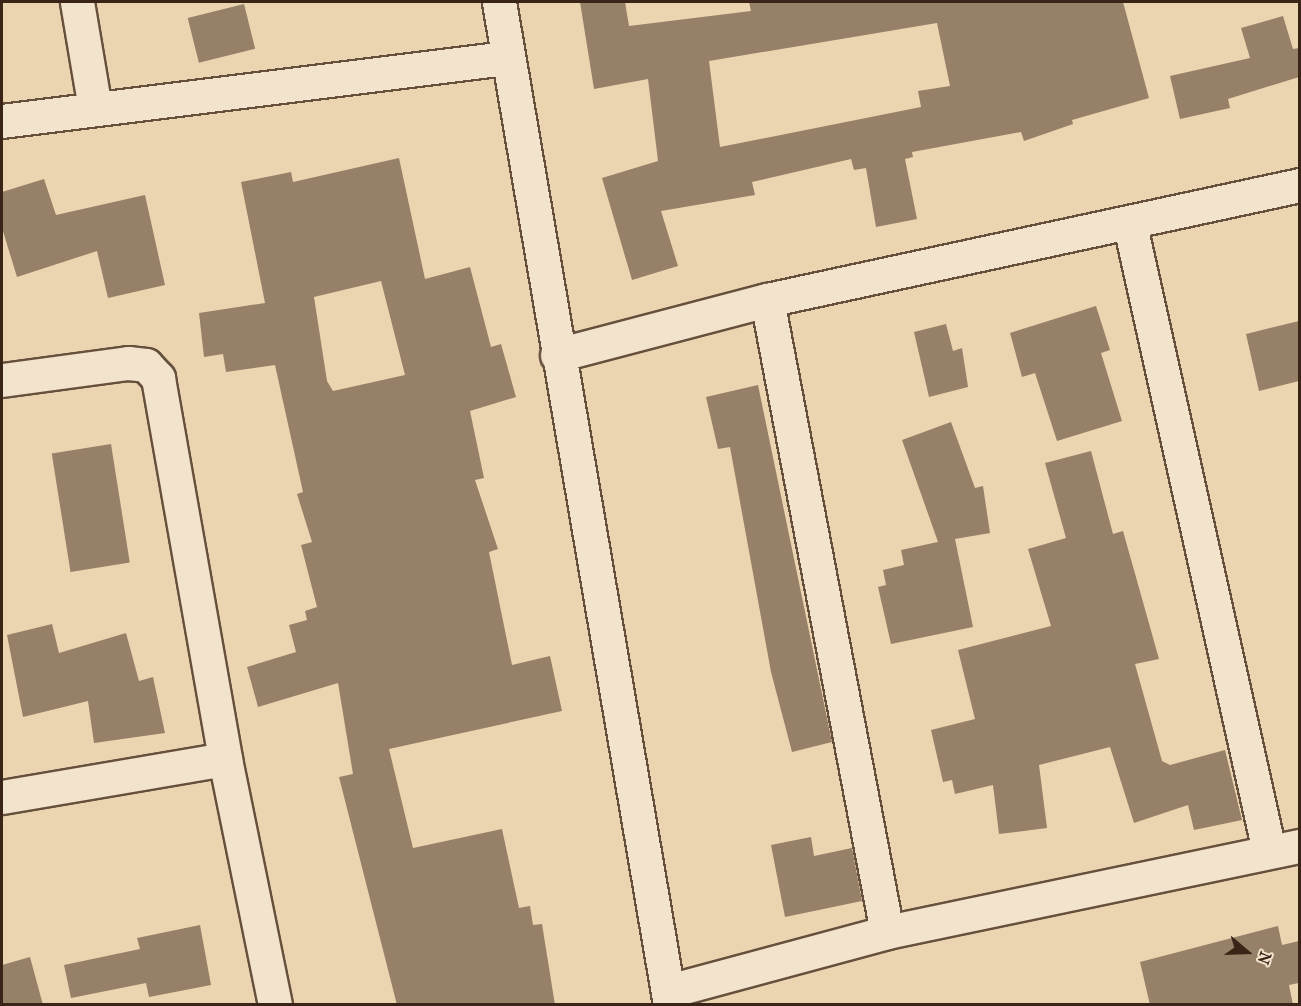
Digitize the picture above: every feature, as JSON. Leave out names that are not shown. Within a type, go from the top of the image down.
[{"type":"street","points":[[77,2],[95,108]]},
{"type":"street","points":[[499,2],[506,58],[669,998],[887,932],[1284,849],[1130,225]]},
{"type":"street","points":[[2,121],[506,58]]},
{"type":"street","points":[[558,355],[767,300],[1130,225],[1299,185]]},
{"type":"street","points":[[767,300],[887,932]]},
{"type":"street","points":[[2,380],[128,363],[146,365],[158,378],[225,759],[275,1005]]},
{"type":"street","points":[[2,797],[225,759]]},
{"type":"building","points":[[580,2],[625,2],[629,26],[751,11],[749,2],[1123,2],[1149,98],[1072,120],[1073,124],[1024,141],[1021,132],[912,152],[913,157],[905,159],[917,219],[876,227],[866,168],[854,170],[851,159],[752,182],[755,195],[661,211],[678,266],[632,280],[602,178],[658,161],[648,79],[594,89]],"holes":[[[937,23],[950,86],[918,91],[921,107],[720,147],[709,61]]]},
{"type":"building","points":[[244,4],[255,49],[199,63],[188,18]]},
{"type":"building","points":[[1283,16],[1293,49],[1299,48],[1299,77],[1228,99],[1230,108],[1180,119],[1170,76],[1250,58],[1241,28]]},
{"type":"building","points":[[399,158],[425,279],[470,267],[491,347],[501,344],[516,397],[470,411],[484,478],[475,480],[498,549],[489,552],[512,665],[550,656],[562,711],[389,749],[413,848],[502,829],[519,908],[530,906],[533,925],[542,924],[555,1005],[397,1005],[339,777],[353,774],[338,683],[258,707],[247,667],[296,652],[289,625],[307,620],[305,611],[317,607],[301,545],[312,542],[297,494],[303,492],[275,365],[226,372],[223,354],[204,357],[199,313],[265,303],[241,182],[291,172],[293,182]],"holes":[[[381,281],[405,375],[333,391],[327,381],[314,297]]]},
{"type":"building","points":[[44,179],[56,215],[145,195],[165,285],[108,298],[97,251],[17,277],[2,228],[2,192]]},
{"type":"building","points":[[1096,306],[1110,350],[1101,353],[1122,421],[1057,441],[1035,373],[1022,377],[1010,333]]},
{"type":"building","points":[[1299,321],[1299,381],[1259,391],[1246,334]]},
{"type":"building","points":[[946,324],[953,351],[962,348],[968,387],[929,397],[914,332]]},
{"type":"building","points":[[758,385],[832,742],[792,752],[771,672],[730,447],[718,449],[706,397]]},
{"type":"building","points":[[951,422],[975,488],[983,486],[990,533],[955,539],[973,627],[891,644],[878,587],[886,585],[883,570],[904,565],[901,550],[938,542],[902,440]]},
{"type":"building","points":[[111,444],[130,563],[71,572],[52,453]]},
{"type":"building","points":[[1091,451],[1113,534],[1123,531],[1159,659],[1135,664],[1162,761],[1170,765],[1225,750],[1242,820],[1194,830],[1188,805],[1134,823],[1110,747],[1039,765],[1047,828],[999,834],[993,785],[955,794],[952,780],[943,782],[931,730],[975,719],[958,650],[1051,626],[1028,549],[1066,538],[1045,463]]},
{"type":"building","points":[[52,624],[59,653],[126,633],[139,681],[153,677],[165,733],[94,743],[88,701],[23,717],[7,635]]},
{"type":"building","points":[[811,837],[814,856],[852,848],[862,901],[785,917],[771,845]]},
{"type":"building","points":[[200,925],[211,985],[149,997],[146,983],[71,998],[64,965],[140,949],[137,938]]},
{"type":"building","points":[[1278,926],[1282,945],[1299,941],[1299,983],[1289,985],[1293,1005],[1150,1005],[1140,962]]},
{"type":"building","points":[[30,957],[43,1005],[2,1005],[2,965]]}]
